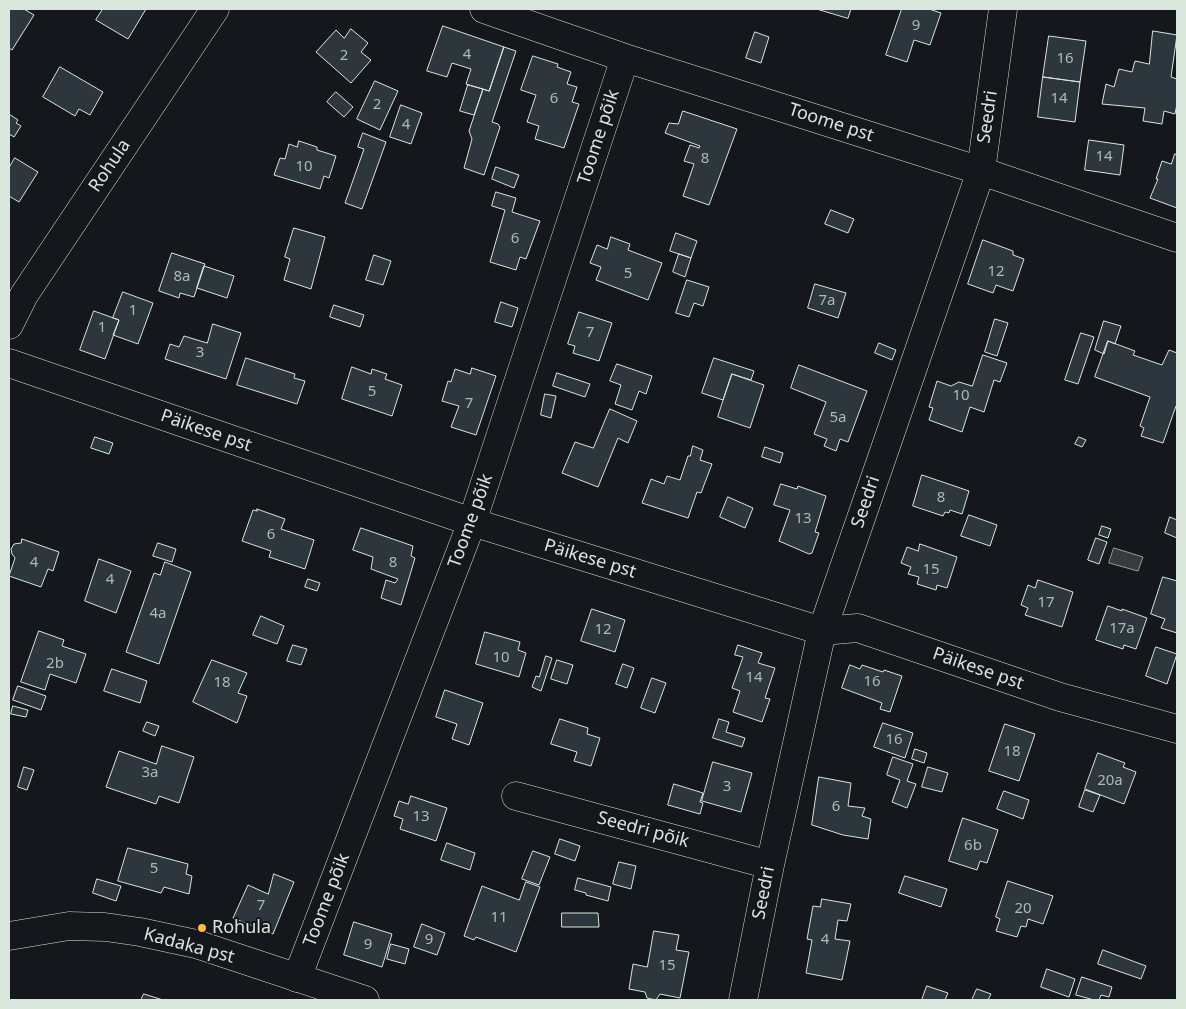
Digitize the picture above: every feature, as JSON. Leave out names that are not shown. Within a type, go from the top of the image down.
[{"type":"street","name":"Rohula","points":[[9,325],[24,295],[215,9]]},
{"type":"street","name":"Toome pst","points":[[484,9],[625,58],[981,170],[1177,238]]},
{"type":"street","name":"Seedri","points":[[743,1000],[770,865],[822,631],[981,170],[1003,9]]},
{"type":"street","name":"Toome põik","points":[[298,978],[472,522],[625,58]]},
{"type":"street","name":"Päikese pst","points":[[9,364],[472,522],[822,631],[858,628],[1060,697],[1177,729]]},
{"type":"street","name":"Seedri põik","points":[[516,796],[770,865]]},
{"type":"street","name":"Kadaka pst","points":[[9,936],[69,926],[114,928],[196,944],[365,1000]]},
{"type":"shaded area","points":[[1114,548],[1143,557],[1138,571],[1109,563]]},
{"type":"building","points":[[9,9],[24,9],[34,15],[12,50],[9,48]]},
{"type":"building","points":[[103,9],[146,9],[128,39],[96,20]]},
{"type":"building","points":[[817,9],[851,9],[848,18]]},
{"type":"building","points":[[902,9],[929,9],[941,13],[930,45],[914,40],[907,62],[886,55]]},
{"type":"building","points":[[443,26],[504,47],[489,91],[466,84],[471,69],[452,63],[447,77],[427,71]]},
{"type":"building","points":[[351,29],[368,43],[361,52],[371,60],[351,83],[316,52],[336,30],[344,38]]},
{"type":"building","points":[[1153,31],[1177,35],[1171,77],[1177,79],[1177,104],[1175,114],[1164,111],[1162,124],[1143,121],[1145,108],[1102,104],[1106,84],[1114,87],[1119,69],[1132,72],[1135,61],[1149,64]]},
{"type":"building","points":[[755,32],[769,37],[761,63],[746,58]]},
{"type":"building","points":[[1049,36],[1086,41],[1080,82],[1043,77]]},
{"type":"building","points":[[504,47],[516,51],[492,122],[500,127],[484,175],[464,168],[472,139],[469,131],[483,89],[489,91]]},
{"type":"building","points":[[533,56],[558,64],[557,67],[571,72],[567,84],[577,87],[572,102],[579,104],[564,148],[535,139],[539,126],[527,122],[536,95],[521,90]]},
{"type":"building","points":[[60,67],[103,92],[90,115],[79,109],[75,116],[43,97]]},
{"type":"building","points":[[1043,77],[1080,82],[1075,122],[1038,117]]},
{"type":"building","points":[[375,81],[398,91],[380,130],[357,119]]},
{"type":"building","points":[[468,85],[483,89],[474,115],[460,111]]},
{"type":"building","points":[[336,92],[353,107],[344,117],[327,102]]},
{"type":"building","points":[[401,105],[422,113],[411,144],[390,137]]},
{"type":"building","points":[[683,111],[737,129],[709,205],[683,196],[694,164],[684,161],[690,145],[699,148],[700,146],[665,133],[669,123],[678,124]]},
{"type":"building","points":[[9,114],[18,120],[16,123],[21,126],[14,137],[9,134]]},
{"type":"building","points":[[363,133],[386,142],[362,209],[345,203],[364,149],[358,147]]},
{"type":"building","points":[[1089,140],[1124,145],[1120,175],[1085,170]]},
{"type":"building","points":[[299,141],[317,147],[317,150],[336,156],[329,178],[324,176],[320,189],[274,175],[280,158],[285,159],[289,144],[297,147]]},
{"type":"building","points":[[1175,154],[1177,155],[1177,208],[1150,198],[1158,179],[1156,179],[1162,161],[1171,164]]},
{"type":"building","points":[[15,158],[38,172],[19,202],[9,196],[9,168]]},
{"type":"building","points":[[496,167],[519,175],[514,188],[492,179]]},
{"type":"building","points":[[496,192],[516,198],[512,212],[540,221],[526,259],[520,257],[516,270],[490,262],[505,210],[492,206]]},
{"type":"building","points":[[831,210],[854,219],[848,233],[825,224]]},
{"type":"building","points":[[294,228],[325,237],[311,289],[284,280],[290,259],[285,257]]},
{"type":"building","points":[[676,233],[697,241],[691,258],[670,251]]},
{"type":"building","points":[[611,237],[630,244],[628,250],[662,263],[648,300],[596,280],[601,267],[590,263],[597,245],[607,249]]},
{"type":"building","points":[[983,240],[1013,251],[1013,255],[1024,259],[1013,291],[996,285],[993,293],[968,284]]},
{"type":"building","points":[[172,253],[205,264],[194,297],[180,293],[179,298],[159,291]]},
{"type":"building","points":[[679,254],[691,258],[685,277],[673,272]]},
{"type":"building","points":[[374,255],[391,261],[383,285],[366,280]]},
{"type":"building","points":[[204,266],[234,276],[227,298],[197,288]]},
{"type":"building","points":[[687,280],[709,287],[703,306],[694,303],[689,317],[676,313]]},
{"type":"building","points":[[815,284],[846,293],[838,318],[808,308]]},
{"type":"building","points":[[123,292],[153,303],[138,344],[113,335],[119,320],[113,318]]},
{"type":"building","points":[[501,302],[518,308],[512,327],[495,322]]},
{"type":"building","points":[[334,305],[364,315],[360,327],[330,317]]},
{"type":"building","points":[[94,311],[119,320],[105,359],[80,350]]},
{"type":"building","points":[[579,312],[612,323],[599,361],[573,353],[575,346],[568,344]]},
{"type":"building","points":[[995,319],[1008,323],[997,356],[985,352]]},
{"type":"building","points":[[1104,321],[1121,326],[1115,344],[1108,341],[1104,354],[1095,350]]},
{"type":"building","points":[[213,324],[241,333],[226,379],[165,359],[170,344],[179,347],[184,336],[207,343]]},
{"type":"building","points":[[1081,333],[1094,337],[1078,384],[1065,380]]},
{"type":"building","points":[[1108,341],[1135,351],[1133,355],[1162,365],[1169,350],[1177,353],[1177,406],[1163,443],[1141,436],[1144,428],[1140,426],[1150,397],[1095,377]]},
{"type":"building","points":[[879,343],[896,350],[892,360],[875,353]]},
{"type":"building","points":[[983,355],[1007,363],[1000,382],[994,380],[984,412],[970,407],[962,432],[929,420],[933,408],[929,407],[937,381],[951,386],[959,382],[972,386]]},
{"type":"building","points":[[246,358],[295,374],[294,378],[305,381],[297,404],[237,385]]},
{"type":"building","points":[[714,358],[754,371],[751,380],[732,374],[723,400],[702,393]]},
{"type":"building","points":[[617,364],[652,376],[646,394],[639,391],[632,410],[615,404],[621,385],[610,381]]},
{"type":"building","points":[[799,365],[867,391],[848,442],[840,439],[836,451],[824,446],[827,439],[814,434],[826,402],[791,388]]},
{"type":"building","points":[[352,367],[371,374],[372,369],[387,374],[385,379],[402,385],[392,416],[342,399]]},
{"type":"building","points":[[472,368],[496,376],[476,435],[451,427],[459,406],[442,401],[448,381],[451,382],[455,369],[470,374]]},
{"type":"building","points":[[557,373],[590,384],[585,397],[553,386]]},
{"type":"building","points":[[732,374],[764,385],[750,428],[718,417]]},
{"type":"building","points":[[545,394],[556,396],[551,418],[541,415]]},
{"type":"building","points":[[610,409],[637,421],[628,443],[618,438],[598,487],[562,473],[575,442],[593,448]]},
{"type":"building","points":[[95,437],[113,443],[109,454],[91,448]]},
{"type":"building","points":[[1079,437],[1086,440],[1082,447],[1075,444]]},
{"type":"building","points":[[693,446],[703,450],[700,460],[712,464],[701,493],[697,492],[688,518],[642,503],[651,479],[664,484],[667,476],[680,480]]},
{"type":"building","points":[[765,447],[783,453],[780,463],[762,457]]},
{"type":"building","points":[[922,475],[969,491],[962,514],[950,510],[949,513],[945,512],[943,516],[913,506]]},
{"type":"building","points":[[781,484],[797,489],[798,486],[826,496],[815,532],[819,533],[812,553],[809,554],[779,541],[790,510],[774,505]]},
{"type":"building","points":[[728,497],[753,508],[745,528],[720,517]]},
{"type":"building","points":[[257,509],[285,519],[281,529],[314,540],[305,569],[269,557],[271,551],[242,541],[253,510],[257,511]]},
{"type":"building","points":[[969,515],[997,525],[990,546],[961,536]]},
{"type":"building","points":[[1170,517],[1177,520],[1177,538],[1165,533]]},
{"type":"building","points":[[1102,526],[1111,529],[1108,538],[1099,535]]},
{"type":"building","points":[[361,528],[413,546],[411,556],[415,558],[401,605],[381,598],[386,580],[395,583],[398,579],[371,569],[373,557],[353,550]]},
{"type":"building","points":[[1096,538],[1107,542],[1099,564],[1088,560]]},
{"type":"building","points":[[22,539],[59,552],[53,571],[48,569],[41,587],[9,576],[15,558],[11,549],[14,544],[21,543]]},
{"type":"building","points":[[158,543],[176,549],[172,562],[153,556]]},
{"type":"building","points":[[920,544],[957,557],[947,588],[937,585],[936,590],[917,584],[919,577],[908,574],[911,567],[901,563],[907,547],[918,551]]},
{"type":"building","points":[[99,559],[131,571],[116,613],[85,601]]},
{"type":"building","points":[[165,562],[191,572],[159,664],[126,652],[154,573],[160,575]]},
{"type":"building","points":[[1163,577],[1177,581],[1177,633],[1161,628],[1165,619],[1151,614]]},
{"type":"building","points":[[308,579],[320,583],[317,591],[305,587]]},
{"type":"building","points":[[1038,580],[1073,592],[1062,627],[1025,615],[1028,608],[1021,605],[1028,585],[1035,588]]},
{"type":"building","points":[[1108,606],[1147,618],[1136,649],[1124,645],[1123,649],[1096,640]]},
{"type":"building","points":[[592,609],[625,620],[615,652],[581,641]]},
{"type":"building","points":[[261,616],[284,626],[277,644],[253,635]]},
{"type":"building","points":[[39,631],[64,640],[62,646],[86,654],[76,683],[50,674],[45,690],[21,682]]},
{"type":"building","points":[[485,632],[520,642],[518,650],[526,653],[519,677],[476,664]]},
{"type":"building","points":[[293,645],[307,649],[301,665],[287,661]]},
{"type":"building","points":[[738,645],[762,653],[758,663],[775,668],[765,698],[770,699],[762,722],[733,712],[740,691],[732,688],[743,657],[735,655]]},
{"type":"building","points":[[1156,647],[1177,654],[1167,684],[1146,676]]},
{"type":"building","points":[[546,656],[552,658],[541,691],[532,687],[536,676],[539,677]]},
{"type":"building","points":[[212,660],[247,673],[238,693],[247,696],[237,723],[193,702]]},
{"type":"building","points":[[557,660],[573,665],[567,684],[551,679]]},
{"type":"building","points":[[623,664],[634,668],[627,688],[616,684]]},
{"type":"building","points":[[850,665],[860,669],[862,665],[902,676],[890,712],[880,709],[882,703],[842,688]]},
{"type":"building","points":[[112,669],[147,681],[140,703],[104,691]]},
{"type":"building","points":[[652,678],[666,683],[655,713],[641,708]]},
{"type":"building","points":[[18,686],[46,696],[41,710],[13,700]]},
{"type":"building","points":[[445,690],[483,703],[469,745],[452,739],[457,724],[436,717]]},
{"type":"building","points":[[13,706],[28,710],[26,717],[11,714]]},
{"type":"building","points":[[560,719],[588,728],[587,734],[600,738],[591,766],[574,761],[577,752],[551,744]]},
{"type":"building","points":[[719,719],[729,722],[726,732],[745,738],[742,747],[713,738]]},
{"type":"building","points":[[147,722],[159,726],[155,736],[143,731]]},
{"type":"building","points":[[883,723],[913,733],[905,758],[874,747]]},
{"type":"building","points":[[1005,724],[1035,734],[1019,781],[989,771]]},
{"type":"building","points":[[162,746],[194,757],[179,803],[159,796],[156,804],[106,787],[119,751],[156,764]]},
{"type":"building","points":[[915,749],[927,753],[924,763],[912,759]]},
{"type":"building","points":[[1098,753],[1125,763],[1123,767],[1136,772],[1124,804],[1085,789]]},
{"type":"building","points":[[893,757],[913,764],[907,781],[916,784],[907,808],[892,802],[900,780],[887,775]]},
{"type":"building","points":[[713,762],[752,773],[741,812],[702,801]]},
{"type":"building","points":[[24,767],[34,770],[27,790],[18,787]]},
{"type":"building","points":[[928,767],[948,773],[942,792],[922,787]]},
{"type":"building","points":[[819,777],[851,783],[848,806],[865,808],[862,816],[871,819],[868,839],[843,835],[812,825]]},
{"type":"building","points":[[674,784],[703,793],[700,802],[703,803],[700,814],[668,805]]},
{"type":"building","points":[[1085,790],[1100,795],[1093,812],[1079,807]]},
{"type":"building","points":[[1004,791],[1029,800],[1023,819],[997,809]]},
{"type":"building","points":[[411,796],[447,808],[436,841],[400,829],[403,819],[394,816],[399,801],[408,804]]},
{"type":"building","points":[[963,818],[998,830],[987,863],[980,861],[977,870],[949,861]]},
{"type":"building","points":[[560,839],[580,846],[575,861],[555,854]]},
{"type":"building","points":[[447,843],[475,853],[470,870],[441,860]]},
{"type":"building","points":[[128,848],[188,864],[186,874],[192,876],[189,894],[164,887],[161,893],[118,881]]},
{"type":"building","points":[[533,851],[550,857],[539,885],[522,879]]},
{"type":"building","points":[[619,862],[636,866],[631,889],[613,884]]},
{"type":"building","points":[[274,874],[294,882],[273,934],[233,918],[248,885],[268,894]]},
{"type":"building","points":[[905,876],[947,889],[941,907],[899,893]]},
{"type":"building","points":[[578,878],[611,887],[608,901],[575,890]]},
{"type":"building","points":[[97,879],[121,886],[116,901],[93,893]]},
{"type":"building","points":[[1008,881],[1053,896],[1043,924],[1028,919],[1026,927],[1021,926],[1017,937],[996,931],[1000,919],[996,917]]},
{"type":"building","points":[[526,882],[540,887],[516,952],[476,937],[474,940],[464,936],[482,886],[519,900]]},
{"type":"building","points":[[822,899],[851,904],[847,921],[838,920],[835,939],[850,941],[842,980],[806,973],[812,940],[807,939],[813,906],[820,907]]},
{"type":"building","points":[[562,913],[598,913],[599,927],[562,927]]},
{"type":"building","points":[[354,922],[392,934],[382,967],[344,955]]},
{"type":"building","points":[[422,924],[445,933],[437,955],[414,947]]},
{"type":"building","points":[[654,931],[679,935],[676,950],[689,952],[680,998],[660,994],[656,1000],[647,998],[645,992],[629,989],[633,964],[647,967]]},
{"type":"building","points":[[391,944],[409,949],[405,964],[387,959]]},
{"type":"building","points":[[1103,950],[1146,966],[1141,979],[1098,964]]},
{"type":"building","points":[[1047,969],[1075,979],[1069,997],[1041,987]]},
{"type":"building","points":[[1082,977],[1112,987],[1109,997],[1101,995],[1099,1000],[1094,1000],[1076,995]]},
{"type":"building","points":[[927,986],[948,993],[945,1000],[922,1000]]},
{"type":"building","points":[[977,989],[991,994],[988,1000],[972,1000]]},
{"type":"building","points":[[144,994],[163,1000],[141,1000]]},
{"type":"place","name":"Rohula","points":[[202,928]]}]
